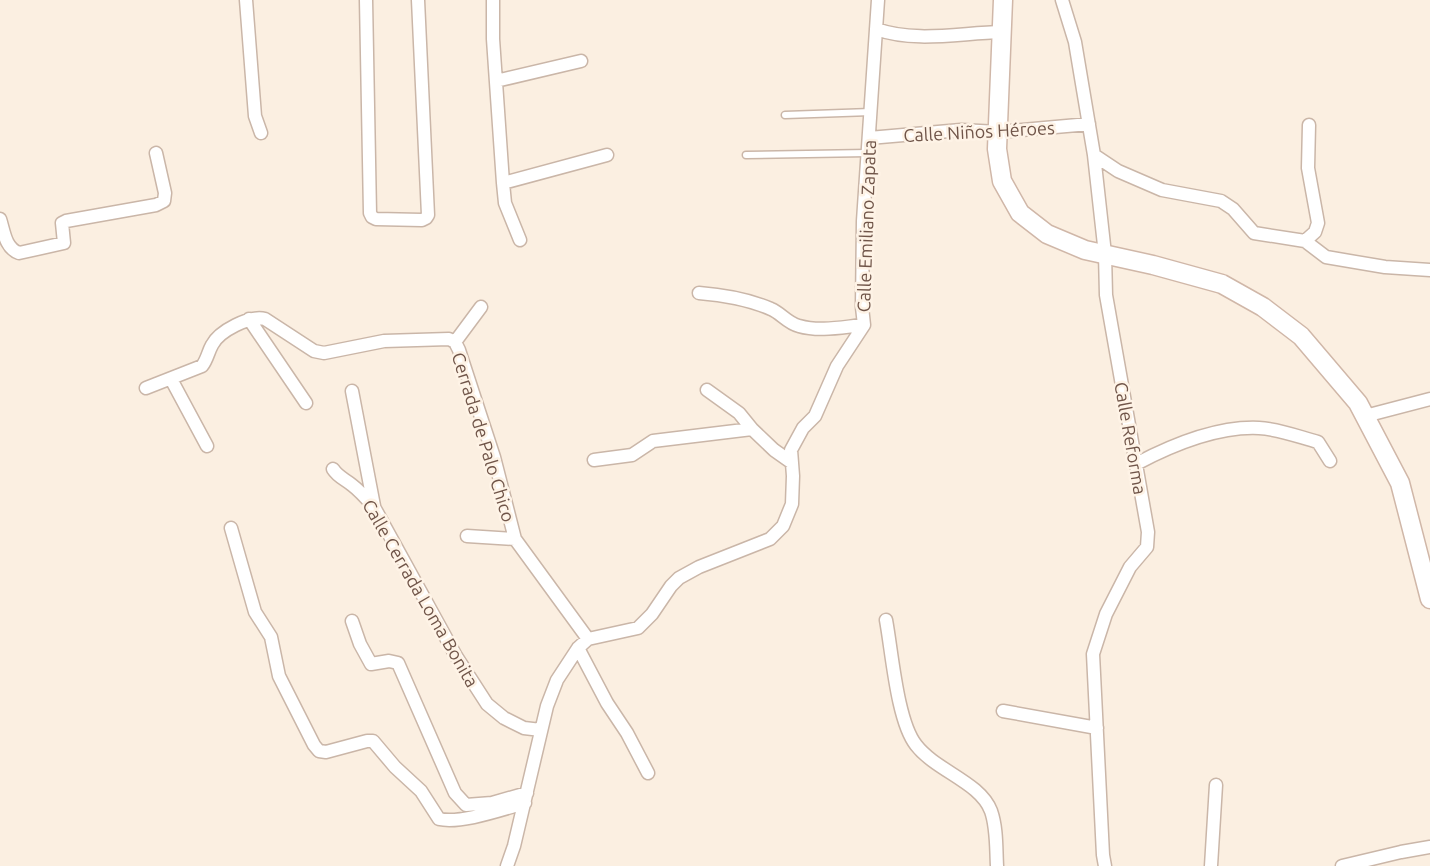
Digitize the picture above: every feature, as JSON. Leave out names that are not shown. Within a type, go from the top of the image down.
[{"type":"main road","points":[[1003,0],[997,149],[1002,181],[1020,213],[1047,234],[1085,250],[1153,265],[1222,284],[1263,307],[1301,336],[1358,403],[1400,483],[1424,553],[1430,599]]},
{"type":"street","points":[[246,0],[255,116],[261,133]]},
{"type":"street","points":[[366,0],[370,213],[376,219],[422,220],[428,214],[418,0]]},
{"type":"street","points":[[493,0],[493,39],[505,203],[520,240]]},
{"type":"street","name":"Calle Emiliano Zapata","points":[[507,866],[514,846],[551,692],[578,648],[588,639],[638,628],[652,615],[679,578],[699,567],[770,539],[783,526],[792,504],[794,476],[791,450],[803,428],[815,416],[837,366],[864,325],[862,307],[863,221],[878,0]]},
{"type":"street","name":"Calle Reforma","points":[[1062,0],[1074,42],[1089,124],[1105,254],[1106,295],[1148,532],[1147,547],[1130,567],[1106,614],[1093,654],[1102,855],[1105,866]]},
{"type":"street","points":[[876,29],[893,35],[948,37],[1001,32]]},
{"type":"street","points":[[496,81],[581,61]]},
{"type":"street","name":"Calle Niños Héroes","points":[[869,138],[961,130],[998,132],[1089,124]]},
{"type":"street","points":[[1305,241],[1315,232],[1318,223],[1308,168],[1309,125]]},
{"type":"street","points":[[0,219],[8,246],[19,253],[64,243],[62,223],[66,221],[156,205],[164,201],[165,193],[156,153]]},
{"type":"street","points":[[503,183],[607,155]]},
{"type":"street","points":[[1094,155],[1118,171],[1162,190],[1221,201],[1233,209],[1254,233],[1305,241],[1326,257],[1385,267],[1430,270]]},
{"type":"street","points":[[699,293],[730,295],[773,310],[798,326],[824,329],[864,325]]},
{"type":"street","points":[[455,342],[481,307]]},
{"type":"street","name":"Cerrada de Palo Chico","points":[[249,319],[257,317],[265,319],[314,351],[324,353],[384,341],[449,339],[455,342],[494,457],[515,538],[588,639]]},
{"type":"street","points":[[146,388],[202,366],[216,339],[249,319],[306,403]]},
{"type":"street","points":[[171,379],[207,446]]},
{"type":"street","points":[[352,390],[374,507]]},
{"type":"street","points":[[707,390],[739,413],[774,450],[791,462]]},
{"type":"street","points":[[1365,416],[1430,399]]},
{"type":"street","points":[[1136,464],[1164,450],[1231,429],[1260,428],[1318,442],[1330,461]]},
{"type":"street","points":[[594,460],[632,455],[653,441],[752,429]]},
{"type":"street","name":"Calle Cerrada Loma Bonita","points":[[333,469],[336,475],[350,483],[374,507],[456,656],[487,704],[504,718],[524,728],[541,730]]},
{"type":"street","points":[[231,528],[255,612],[271,637],[279,676],[319,751],[326,752],[373,741],[390,762],[421,791],[439,819],[486,814],[526,798]]},
{"type":"street","points":[[467,536],[515,538]]},
{"type":"street","points":[[886,620],[904,724],[915,745],[938,766],[976,789],[991,810],[996,831],[997,866]]},
{"type":"street","points":[[352,621],[360,644],[371,664],[389,661],[398,663],[455,793],[466,805],[526,798]]},
{"type":"street","points":[[578,648],[648,773]]},
{"type":"street","points":[[1003,711],[1096,728]]},
{"type":"street","points":[[1211,866],[1216,785]]},
{"type":"street","points":[[1342,866],[1430,847]]},
{"type":"lane","points":[[785,115],[871,112]]},
{"type":"lane","points":[[746,155],[868,153]]}]
